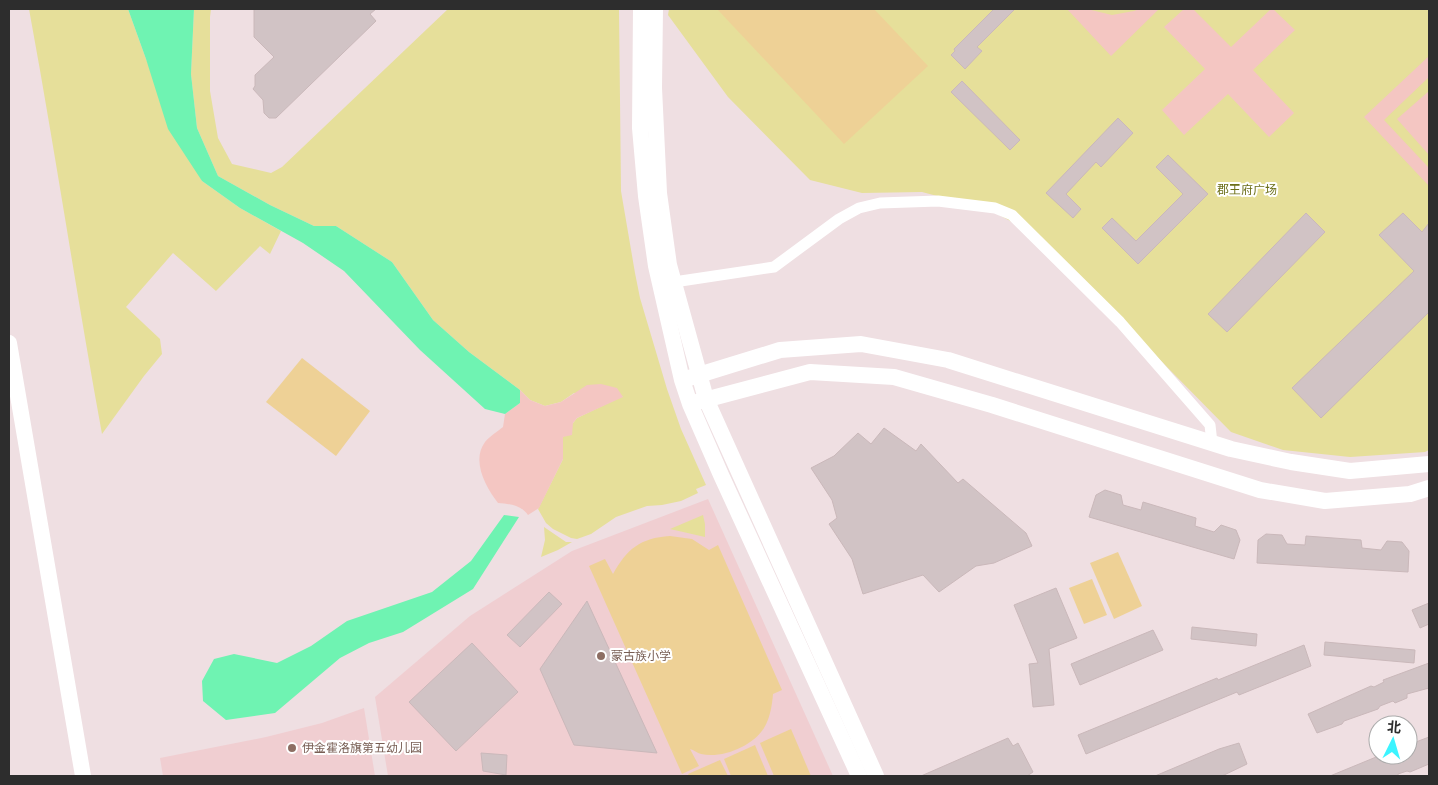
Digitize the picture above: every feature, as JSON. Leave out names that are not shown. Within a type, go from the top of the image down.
[{"type":"street","points":[[641,9],[640,128],[646,196],[656,266],[682,380],[690,404],[859,776]]},
{"type":"street","points":[[656,9],[654,88],[659,193],[669,265],[699,376],[706,399],[876,776]]},
{"type":"street","points":[[674,282],[774,268],[839,219],[866,206],[880,203],[938,201],[995,208],[1012,215],[1120,322],[1210,425],[1212,443]]},
{"type":"street","points":[[9,343],[83,776]]},
{"type":"street","points":[[682,380],[780,350],[861,344],[948,360],[1212,443],[1291,462],[1350,470],[1429,464]]},
{"type":"street","points":[[690,404],[810,372],[894,376],[1260,490],[1325,501],[1410,494],[1429,488]]},
{"type":"shaded area","points":[[128,9],[194,9],[191,74],[197,128],[218,176],[270,205],[314,226],[336,226],[392,262],[433,320],[469,352],[520,390],[520,403],[505,414],[485,409],[420,350],[344,271],[303,243],[240,208],[202,181],[168,129]]},
{"type":"shaded area","points":[[719,9],[874,9],[928,66],[844,144]]},
{"type":"shaded area","points":[[302,358],[370,411],[336,456],[266,402]]},
{"type":"shaded area","name":"蒙古族小学","points":[[708,499],[833,776],[388,776],[375,697],[470,616],[572,551]]},
{"type":"shaded area","points":[[504,515],[519,517],[473,589],[403,632],[369,643],[340,658],[275,713],[226,720],[203,701],[202,681],[214,659],[234,654],[277,663],[311,646],[347,621],[432,592],[471,561]]},
{"type":"shaded area","points":[[670,536],[692,539],[709,550],[718,545],[782,690],[773,694],[766,724],[752,740],[736,750],[718,755],[701,754],[690,749],[699,766],[682,774],[589,566],[605,559],[613,574],[629,552],[642,542]]},
{"type":"shaded area","points":[[1118,552],[1142,606],[1114,619],[1090,563]]},
{"type":"shaded area","points":[[1092,579],[1107,615],[1084,624],[1069,588]]},
{"type":"shaded area","name":"伊金霍洛旗第五幼儿园","points":[[364,708],[375,776],[163,776],[160,758],[266,737],[322,723]]},
{"type":"shaded area","points":[[791,729],[811,776],[774,776],[760,743]]},
{"type":"shaded area","points":[[755,745],[768,776],[731,776],[724,759]]},
{"type":"shaded area","points":[[720,760],[728,776],[689,776],[688,774]]},
{"type":"green space","points":[[29,9],[128,9],[146,59],[202,181],[240,208],[281,231],[270,254],[260,246],[216,291],[173,253],[126,307],[160,339],[162,354],[102,434],[48,115]]},
{"type":"green space","points":[[194,9],[211,9],[210,91],[218,138],[232,164],[271,173],[282,167],[448,9],[619,9],[621,191],[635,273],[640,298],[667,389],[681,429],[706,485],[696,489],[698,493],[681,501],[647,506],[616,517],[591,534],[577,539],[553,529],[546,523],[538,509],[563,459],[563,437],[577,418],[623,396],[574,393],[561,402],[545,406],[530,400],[520,390],[469,352],[433,320],[392,262],[336,226],[314,226],[270,205],[218,176],[197,128],[191,74]]},
{"type":"green space","name":"郡王府广场","points":[[669,9],[1429,9],[1429,450],[1425,452],[1350,457],[1283,450],[1231,432],[1038,236],[990,210],[922,192],[862,193],[810,180],[728,97],[668,15]]},
{"type":"green space","points":[[703,515],[705,537],[670,529]]},
{"type":"green space","points":[[544,527],[566,542],[572,542],[541,557],[545,540]]},
{"type":"sand","points":[[1067,9],[1087,9],[1112,15],[1139,9],[1159,9],[1111,56]]},
{"type":"sand","points":[[1184,9],[1193,9],[1231,47],[1271,9],[1295,30],[1253,70],[1294,113],[1269,137],[1228,94],[1184,135],[1162,110],[1205,69],[1164,27]]},
{"type":"sand","points":[[1429,56],[1429,77],[1384,120],[1429,168],[1429,186],[1364,117]]},
{"type":"sand","points":[[1429,91],[1429,155],[1397,119]]},
{"type":"sand","points":[[601,384],[617,388],[623,397],[577,418],[573,423],[572,435],[563,437],[563,459],[539,508],[528,515],[519,507],[498,503],[485,482],[479,457],[485,442],[503,427],[505,414],[520,403],[520,390],[530,400],[545,406],[561,402],[587,385]]},
{"type":"building","points":[[254,9],[376,9],[370,14],[376,21],[276,118],[269,118],[264,113],[263,100],[253,89],[255,86],[255,75],[274,57],[254,37]]},
{"type":"building","points":[[994,9],[1015,9],[977,47],[982,51],[965,69],[951,55],[955,51],[954,49]]},
{"type":"building","points":[[962,81],[1020,140],[1010,150],[951,92]]},
{"type":"building","points":[[1118,118],[1133,133],[1101,167],[1096,162],[1066,194],[1081,209],[1073,218],[1046,193]]},
{"type":"building","points":[[1168,155],[1208,194],[1138,264],[1102,228],[1112,218],[1136,241],[1183,194],[1156,167]]},
{"type":"building","points":[[1306,213],[1325,232],[1227,332],[1208,314]]},
{"type":"building","points":[[1403,213],[1422,232],[1429,223],[1429,312],[1321,418],[1292,388],[1414,271],[1379,235]]},
{"type":"building","points":[[884,428],[916,451],[921,444],[958,483],[963,479],[1026,533],[1032,546],[994,563],[976,566],[939,592],[923,575],[863,594],[852,559],[829,524],[837,518],[832,500],[811,468],[834,456],[858,433],[871,444]]},
{"type":"building","points":[[1105,490],[1121,495],[1123,505],[1141,510],[1143,502],[1196,518],[1195,526],[1214,532],[1221,525],[1236,530],[1240,540],[1234,559],[1089,517],[1096,495]]},
{"type":"building","points":[[1266,534],[1282,535],[1287,544],[1305,545],[1306,536],[1361,540],[1362,548],[1381,550],[1387,541],[1402,542],[1409,551],[1408,572],[1257,563],[1258,540]]},
{"type":"building","points":[[1056,588],[1077,638],[1049,649],[1054,705],[1033,707],[1029,664],[1038,663],[1014,605]]},
{"type":"building","points":[[549,592],[562,604],[520,647],[507,635]]},
{"type":"building","points":[[587,601],[657,753],[574,745],[540,669]]},
{"type":"building","points":[[1429,603],[1429,624],[1420,628],[1412,610]]},
{"type":"building","points":[[1192,627],[1257,634],[1256,646],[1191,639]]},
{"type":"building","points":[[1153,630],[1163,650],[1080,685],[1071,664]]},
{"type":"building","points":[[1325,642],[1415,650],[1414,663],[1324,655]]},
{"type":"building","points":[[472,643],[518,692],[456,751],[409,702]]},
{"type":"building","points":[[1304,645],[1311,666],[1239,695],[1237,692],[1086,754],[1078,735],[1217,678],[1218,680]]},
{"type":"building","points":[[1429,663],[1429,688],[1407,694],[1407,698],[1380,706],[1378,709],[1317,733],[1308,714],[1371,686],[1374,687],[1384,682],[1383,680]]},
{"type":"building","points":[[1429,737],[1429,764],[1410,772],[1398,774],[1398,776],[1330,776],[1368,760],[1368,765],[1418,765],[1418,741]]},
{"type":"building","points":[[1008,738],[1013,746],[1018,743],[1033,772],[1027,776],[921,776]]},
{"type":"building","points":[[1239,743],[1247,764],[1222,776],[1155,776],[1219,749]]},
{"type":"building","points":[[481,753],[507,755],[506,775],[483,771]]},
{"type":"place","name":"蒙古族小学","points":[[601,656]]},
{"type":"place","name":"伊金霍洛旗第五幼儿园","points":[[292,748]]}]
